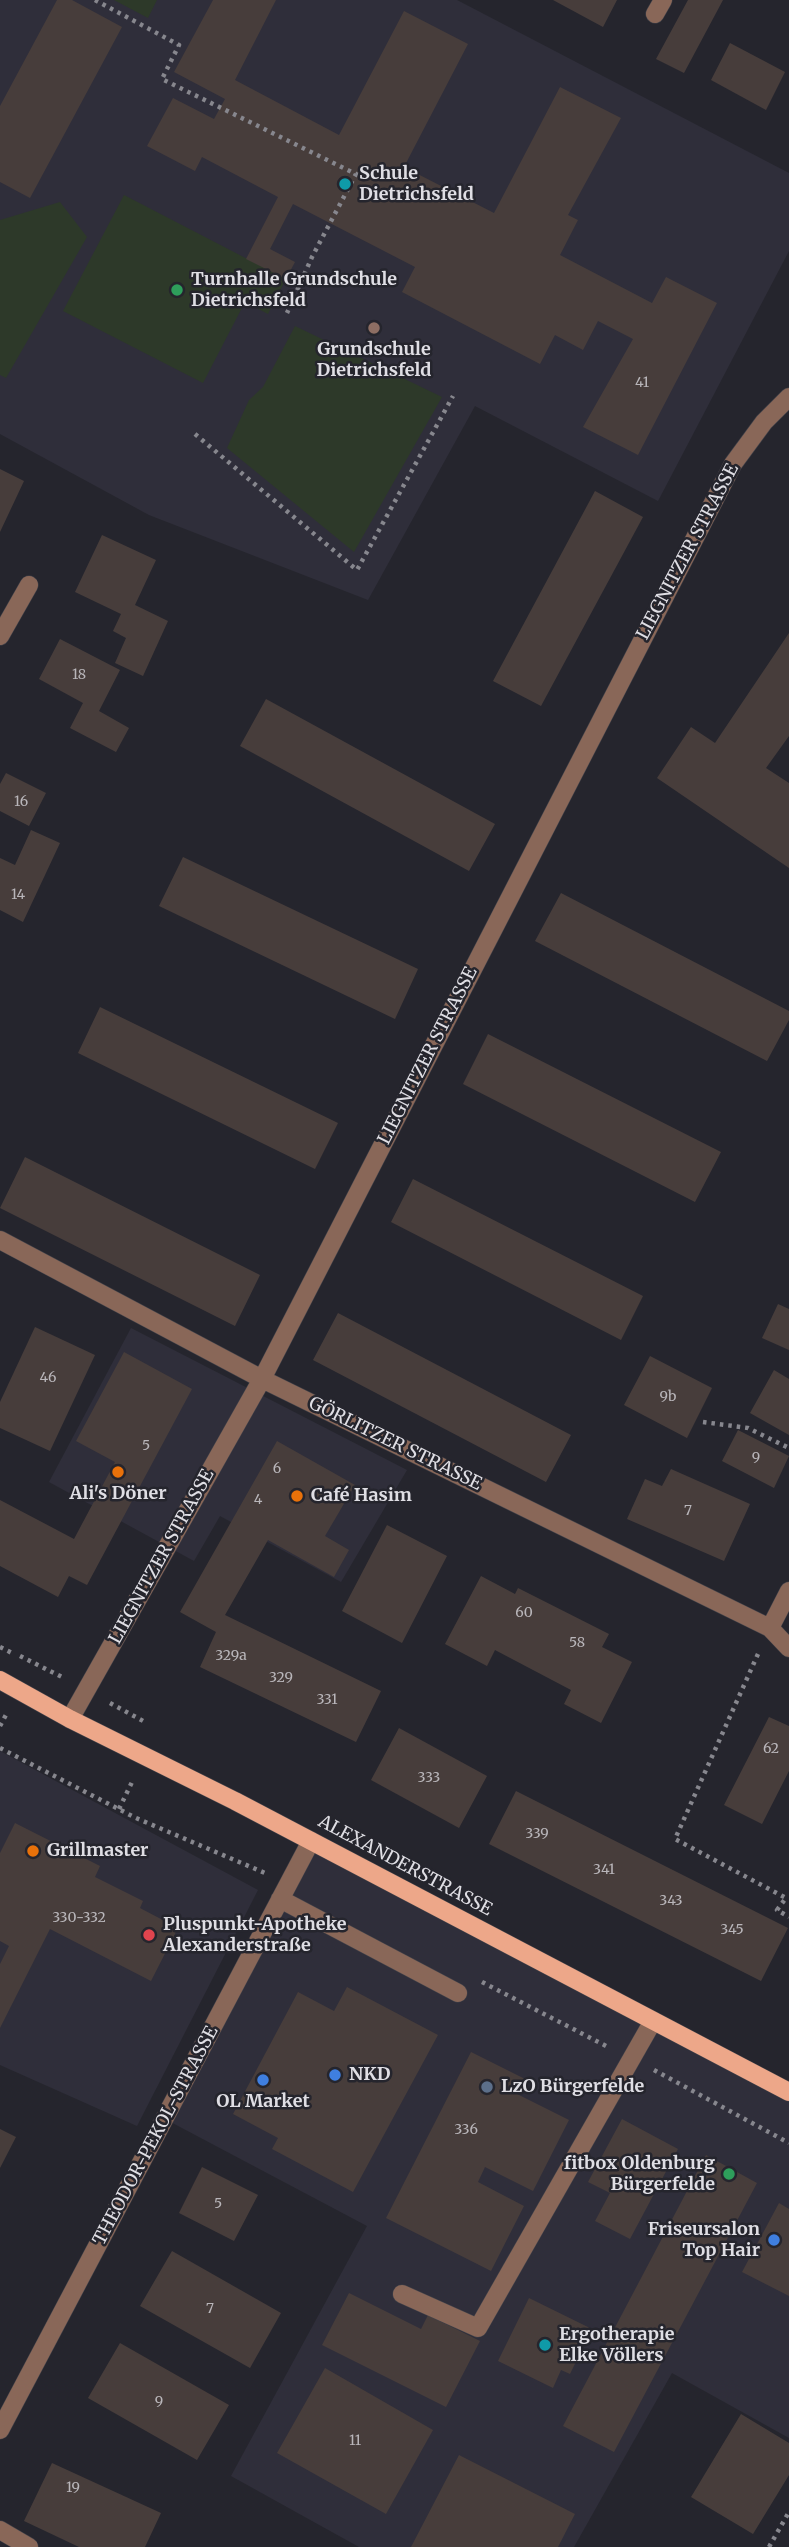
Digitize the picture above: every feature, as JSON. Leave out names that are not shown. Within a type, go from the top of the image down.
[{"type":"main road","name":"ALEXANDERSTRASSE","points":[[0,1680],[70,1719],[311,1841],[789,2092]]},
{"type":"street","name":"LIEGNITZER STRASSE","points":[[70,1719],[262,1379],[733,464],[764,422],[789,397]]},
{"type":"street","points":[[0,636],[29,585]]},
{"type":"street","name":"GÖRLITZER STRASSE","points":[[0,1240],[262,1379],[770,1628],[789,1648]]},
{"type":"street","points":[[770,1628],[789,1591]]},
{"type":"street","name":"THEODOR-PEKOL-STRASSE","points":[[0,2430],[311,1841]]},
{"type":"street","points":[[280,1899],[458,1993]]},
{"type":"street","points":[[402,2294],[478,2328],[653,2021]]},
{"type":"street","points":[[0,2530],[29,2547]]},
{"type":"path","points":[[95,0],[179,45],[162,79],[356,174],[312,257],[287,313]]},
{"type":"path","points":[[195,434],[357,570],[453,396]]},
{"type":"path","points":[[703,1422],[748,1428],[789,1448]]},
{"type":"path","points":[[770,1628],[676,1839],[786,1898],[777,1910],[789,1917]]},
{"type":"path","points":[[769,2547],[789,2512]]},
{"type":"shaded area","name":"Grundschule Dietrichsfeld","points":[[0,0],[457,0],[789,173],[789,251],[658,501],[475,406],[368,600],[149,515],[0,434]]},
{"type":"shaded area","points":[[131,1328],[407,1470],[341,1582],[220,1516],[194,1561],[49,1482]]},
{"type":"shaded area","points":[[0,1751],[258,1890],[137,2126],[0,2065]]},
{"type":"shaded area","points":[[311,1841],[789,2093],[789,2438],[672,2373],[574,2547],[359,2547],[231,2476],[367,2226],[165,2119]]},
{"type":"green space","points":[[114,0],[157,0],[148,18]]},
{"type":"green space","name":"Turnhalle Grundschule Dietrichsfeld","points":[[124,195],[286,279],[268,314],[245,302],[203,383],[63,311]]},
{"type":"green space","points":[[60,202],[87,237],[6,378],[0,375],[0,220]]},
{"type":"green space","points":[[295,326],[442,397],[354,552],[227,448],[249,400],[263,387]]},
{"type":"building","points":[[57,0],[72,0],[122,27],[30,198],[0,182],[0,106]]},
{"type":"building","name":"Schule Dietrichsfeld","points":[[213,0],[276,0],[235,80],[339,135],[404,11],[468,44],[404,167],[494,213],[560,87],[621,118],[568,215],[578,220],[560,255],[652,303],[666,277],[717,303],[638,455],[583,427],[633,339],[598,321],[583,350],[555,335],[540,364],[402,292],[415,267],[293,204],[270,249],[295,262],[286,279],[246,259],[278,197],[202,157],[195,171],[147,146],[173,98],[214,119],[225,99],[174,72]]},
{"type":"building","points":[[553,0],[617,0],[603,27]]},
{"type":"building","points":[[688,0],[723,0],[684,73],[656,59]]},
{"type":"building","points":[[730,43],[785,72],[766,110],[711,80]]},
{"type":"building","points":[[0,469],[24,481],[0,532]]},
{"type":"building","points":[[595,491],[643,517],[541,706],[493,681]]},
{"type":"building","points":[[102,535],[156,560],[135,605],[168,621],[143,676],[115,663],[126,638],[113,631],[121,614],[75,592]]},
{"type":"building","points":[[789,633],[789,736],[766,768],[789,783],[789,868],[657,778],[691,727],[715,743]]},
{"type":"building","points":[[60,639],[120,670],[99,711],[129,728],[116,752],[70,728],[83,703],[39,679]]},
{"type":"building","points":[[266,699],[495,824],[469,871],[240,746]]},
{"type":"building","points":[[6,773],[46,793],[29,826],[0,811],[0,784]]},
{"type":"building","points":[[31,830],[60,843],[23,922],[0,910],[0,858],[15,865]]},
{"type":"building","points":[[183,857],[418,969],[395,1019],[159,906]]},
{"type":"building","points":[[561,893],[789,1011],[789,1020],[767,1061],[535,941]]},
{"type":"building","points":[[100,1007],[338,1123],[315,1169],[78,1053]]},
{"type":"building","points":[[488,1034],[721,1152],[695,1202],[463,1084]]},
{"type":"building","points":[[25,1157],[260,1275],[235,1326],[0,1208]]},
{"type":"building","points":[[413,1179],[643,1296],[621,1340],[391,1222]]},
{"type":"building","points":[[778,1304],[789,1309],[789,1350],[762,1338]]},
{"type":"building","points":[[338,1313],[571,1435],[546,1482],[313,1360]]},
{"type":"building","points":[[35,1327],[95,1355],[50,1451],[0,1428],[0,1402]]},
{"type":"building","points":[[124,1352],[192,1389],[87,1585],[69,1576],[58,1597],[0,1566],[0,1500],[74,1539],[115,1462],[76,1441]]},
{"type":"building","points":[[650,1356],[712,1388],[687,1438],[624,1405]]},
{"type":"building","points":[[774,1370],[789,1379],[789,1435],[750,1413]]},
{"type":"building","points":[[738,1430],[789,1456],[774,1488],[722,1461]]},
{"type":"building","points":[[277,1441],[355,1485],[325,1536],[349,1550],[334,1577],[268,1540],[225,1615],[381,1691],[356,1742],[200,1667],[216,1632],[180,1612]]},
{"type":"building","points":[[671,1469],[750,1504],[724,1561],[627,1519],[645,1479],[662,1486]]},
{"type":"building","points":[[387,1525],[447,1556],[402,1643],[342,1611]]},
{"type":"building","points":[[481,1576],[515,1594],[518,1588],[609,1634],[602,1647],[632,1662],[601,1723],[564,1704],[571,1690],[495,1650],[487,1666],[445,1644]]},
{"type":"building","points":[[769,1717],[789,1726],[789,1771],[762,1824],[724,1805]]},
{"type":"building","points":[[399,1728],[487,1776],[459,1828],[371,1780]]},
{"type":"building","points":[[516,1791],[788,1928],[761,1981],[489,1844]]},
{"type":"building","points":[[15,1823],[100,1866],[95,1877],[143,1901],[140,1908],[178,1928],[151,1981],[50,1929],[0,2028],[0,1964],[9,1946],[0,1941],[0,1853]]},
{"type":"building","name":"NKD","points":[[347,1987],[438,2035],[353,2192],[272,2149],[278,2138],[233,2114],[298,1992],[334,2011]]},
{"type":"building","points":[[471,2052],[525,2079],[517,2094],[569,2120],[533,2191],[485,2167],[478,2182],[524,2206],[491,2271],[386,2218]]},
{"type":"building","points":[[622,2119],[678,2149],[630,2239],[595,2221],[610,2193],[588,2182]]},
{"type":"building","points":[[0,2129],[16,2137],[0,2168]]},
{"type":"building","points":[[706,2155],[757,2183],[614,2452],[563,2426]]},
{"type":"building","points":[[202,2167],[258,2195],[234,2241],[179,2213]]},
{"type":"building","name":"Friseursalon Top Hair","points":[[779,2203],[789,2209],[789,2296],[742,2272]]},
{"type":"building","points":[[172,2251],[281,2313],[250,2368],[140,2306]]},
{"type":"building","points":[[349,2293],[421,2329],[428,2315],[480,2341],[446,2407],[322,2345]]},
{"type":"building","name":"Ergotherapie Elke Völlers","points":[[529,2298],[592,2329],[570,2374],[561,2370],[553,2388],[498,2361]]},
{"type":"building","points":[[120,2343],[229,2405],[197,2460],[88,2398]]},
{"type":"building","points":[[325,2368],[433,2430],[386,2514],[277,2453]]},
{"type":"building","points":[[741,2414],[789,2443],[789,2475],[753,2534],[691,2497]]},
{"type":"building","points":[[459,2455],[575,2514],[558,2547],[411,2547]]},
{"type":"building","points":[[52,2463],[161,2513],[145,2547],[79,2547],[24,2521]]},
{"type":"place","name":"Schule Dietrichsfeld","points":[[345,184]]},
{"type":"place","name":"Turnhalle Grundschule Dietrichsfeld","points":[[177,290]]},
{"type":"place","name":"Grundschule Dietrichsfeld","points":[[374,328]]},
{"type":"place","name":"Ali's Döner","points":[[118,1472]]},
{"type":"place","name":"Café Hasim","points":[[297,1496]]},
{"type":"place","name":"Grillmaster","points":[[33,1851]]},
{"type":"place","name":"Pluspunkt-Apotheke Alexanderstraße","points":[[149,1935]]},
{"type":"place","name":"NKD","points":[[335,2075]]},
{"type":"place","name":"OL Market","points":[[263,2080]]},
{"type":"place","name":"LzO Bürgerfelde","points":[[487,2087]]},
{"type":"place","name":"fitbox Oldenburg Bürgerfelde","points":[[729,2174]]},
{"type":"place","name":"Friseursalon Top Hair","points":[[774,2240]]},
{"type":"place","name":"Ergotherapie Elke Völlers","points":[[545,2345]]}]
